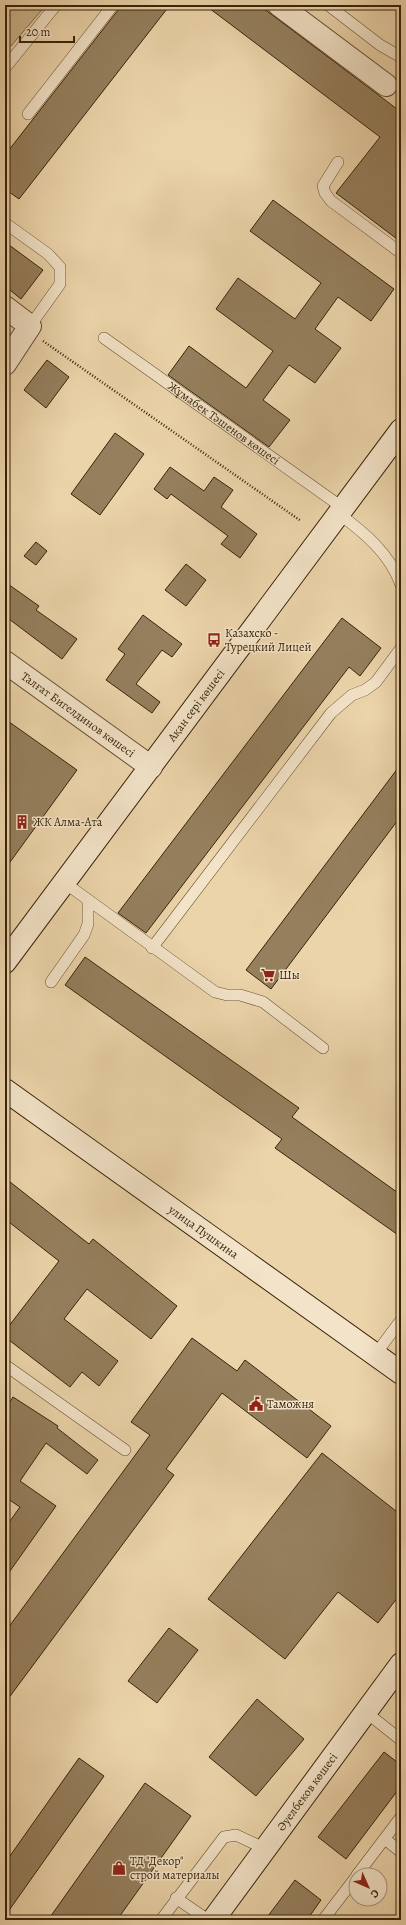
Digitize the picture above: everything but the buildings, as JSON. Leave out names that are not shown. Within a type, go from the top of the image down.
[{"type":"street","points":[[279,5],[386,86]]},
{"type":"street","points":[[5,307],[29,328],[5,364]]},
{"type":"street","name":"Ақан сері көшесі","points":[[5,962],[401,430]]},
{"type":"street","name":"Талғат Бигелдинов көшесі","points":[[5,662],[151,767]]},
{"type":"street","name":"улица Пушкина","points":[[5,1090],[401,1373]]},
{"type":"street","name":"Әуелбеков көшесі","points":[[213,1920],[367,1713],[401,1664]]},
{"type":"lane","points":[[5,68],[56,5]]},
{"type":"lane","points":[[28,114],[113,5]]},
{"type":"lane","points":[[328,5],[380,44],[401,57]]},
{"type":"lane","points":[[338,162],[323,186],[325,193],[331,201],[401,253]]},
{"type":"lane","points":[[5,223],[48,254],[60,267],[60,284],[29,328]]},
{"type":"lane","name":"Жұмабек Тәшенов көшесі","points":[[104,338],[341,511],[365,533],[378,548],[390,563],[401,585]]},
{"type":"lane","points":[[152,948],[331,714],[352,695],[365,690],[376,682],[401,648]]},
{"type":"lane","points":[[65,883],[152,948],[215,992],[227,995],[240,995],[263,1002],[323,1048]]},
{"type":"lane","points":[[51,982],[84,934],[88,924],[88,900]]},
{"type":"lane","points":[[375,1355],[401,1320]]},
{"type":"lane","points":[[5,1365],[125,1450]]},
{"type":"lane","points":[[367,1713],[401,1740]]},
{"type":"lane","points":[[364,1867],[401,1817]]},
{"type":"lane","points":[[161,1920],[224,1836],[236,1835],[266,1849]]},
{"type":"lane","points":[[385,1839],[401,1852]]},
{"type":"lane","points":[[323,1920],[348,1888]]},
{"type":"lane","points":[[176,1898],[208,1920]]},
{"type":"path","points":[[29,328],[301,521]]},
{"type":"shaded area","points":[[5,5],[46,5],[11,46],[5,41]]},
{"type":"place","name":"Казахско - Турецкий Лицей","points":[[214,640]]},
{"type":"place","name":"ЖК Алма-Ата","points":[[22,822]]},
{"type":"place","name":"Шы","points":[[268,975]]},
{"type":"place","name":"Таможня","points":[[256,1404]]},
{"type":"place","name":"ТД \"Декор\" строй материалы","points":[[119,1868]]}]
